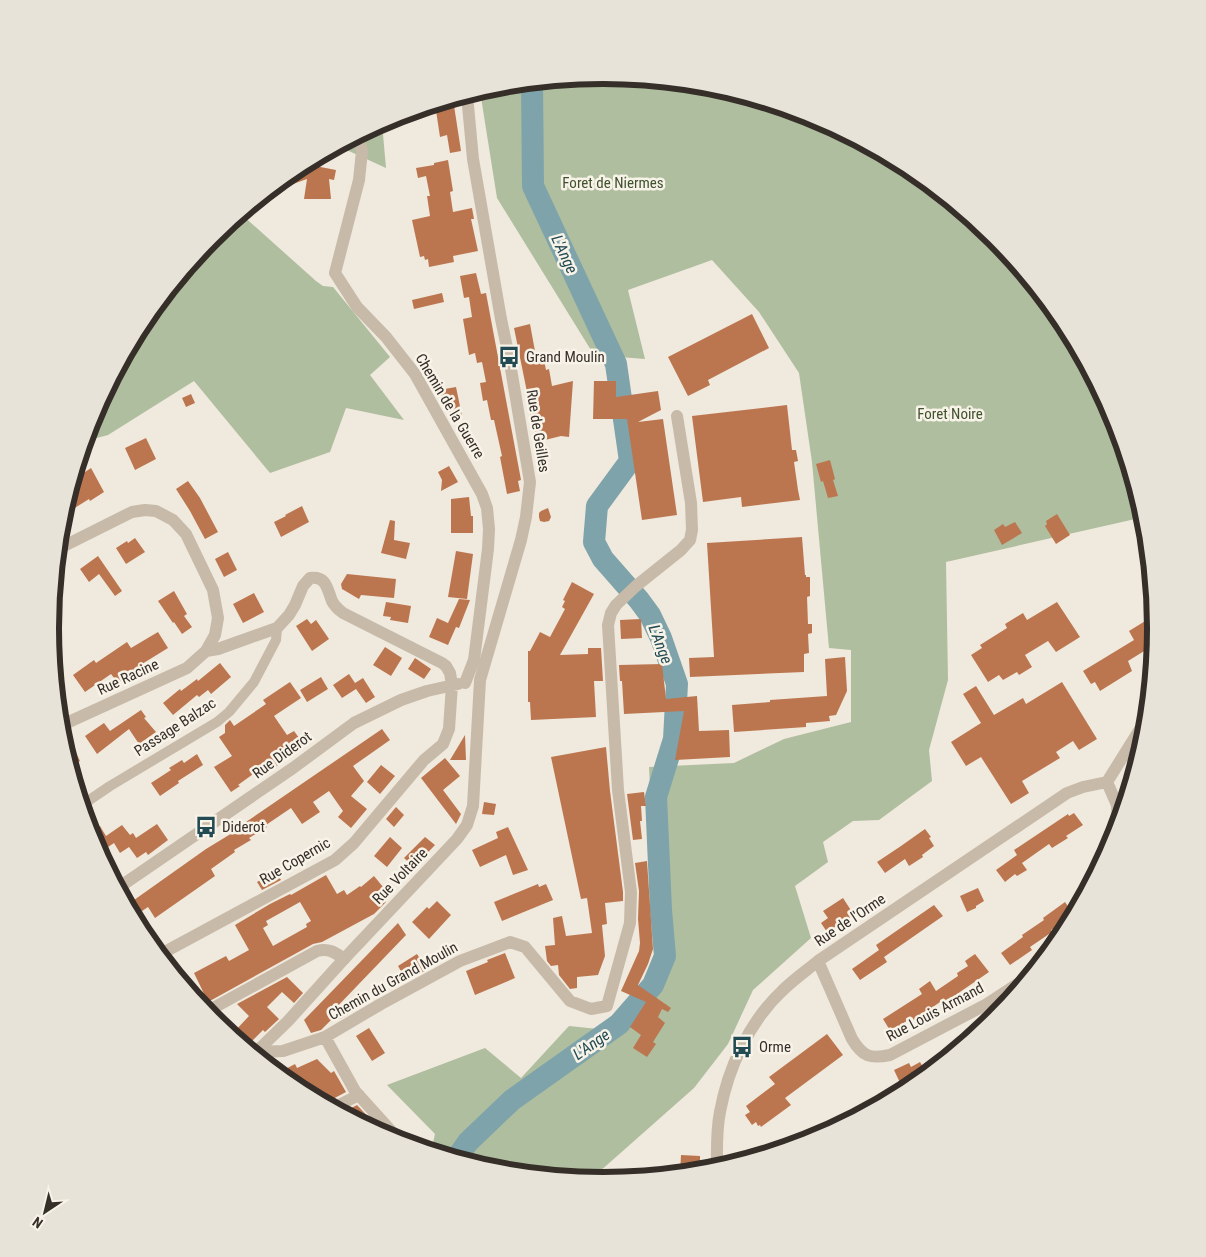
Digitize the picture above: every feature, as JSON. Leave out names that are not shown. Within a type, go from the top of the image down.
[{"type":"street","name":"Rue de Geilles","points":[[468,102],[473,159],[530,482],[521,540],[480,680]]},
{"type":"street","name":"Chemin de la Guerre","points":[[360,141],[362,151],[359,180],[335,274],[357,306],[386,337],[415,374],[482,494],[487,508],[489,529],[487,558],[474,660],[466,683]]},
{"type":"street","name":"Chemin du Grand Moulin","points":[[262,1052],[283,1051],[325,1037],[460,961],[510,942],[525,947],[570,1001],[591,1009],[608,1006],[630,923],[631,892],[618,790],[608,624],[611,613],[616,605],[636,586],[681,550],[690,540],[692,530],[690,503],[677,416]]},
{"type":"street","points":[[65,546],[132,512],[156,511],[173,520],[186,534],[213,590],[218,618],[214,635],[206,651]]},
{"type":"street","name":"Passage Balzac","points":[[88,802],[110,786],[217,722],[229,712],[254,682],[276,640],[277,628],[289,615],[303,586],[310,578],[316,577],[326,583],[333,603],[343,613],[446,666],[450,673],[452,685]]},
{"type":"street","points":[[206,651],[218,649],[277,628]]},
{"type":"street","name":"Rue Racine","points":[[67,723],[187,668],[206,651]]},
{"type":"street","name":"Rue Diderot","points":[[123,884],[294,768],[354,723],[401,700],[427,691],[480,680]]},
{"type":"street","name":"Rue Voltaire","points":[[259,1049],[288,1021],[457,839],[467,825],[473,806],[480,680]]},
{"type":"street","name":"Rue Copernic","points":[[166,952],[335,860],[354,843],[424,760],[443,744],[449,729],[452,685]]},
{"type":"street","points":[[1117,806],[1107,782],[1137,734]]},
{"type":"street","name":"Rue de l'Orme","points":[[717,1160],[717,1133],[720,1112],[726,1087],[735,1063],[758,1020],[781,991],[818,961],[1067,793],[1107,782]]},
{"type":"street","points":[[213,1008],[317,951],[323,949],[332,951],[344,959]]},
{"type":"street","name":"Rue Louis Armand","points":[[818,961],[852,1039],[859,1050],[866,1055],[876,1058],[890,1055],[987,1004],[1011,988]]},
{"type":"street","points":[[325,1037],[355,1091],[389,1128]]},
{"type":"street","points":[[339,1105],[359,1095]]},
{"type":"green space","name":"Foret Noire","points":[[603,84],[639,85],[674,89],[744,103],[778,113],[844,140],[905,176],[962,219],[988,244],[1035,297],[1056,326],[1074,356],[1106,420],[1129,488],[1136,519],[946,562],[948,680],[929,750],[932,781],[879,820],[853,821],[823,842],[828,862],[795,886],[811,938],[753,990],[728,1044],[694,1088],[598,1173],[532,1168],[497,1162],[432,1145],[435,1134],[387,1085],[485,1048],[521,1078],[569,1026],[598,1029],[643,991],[658,949],[649,767],[734,763],[784,739],[851,722],[851,650],[829,648],[812,462],[799,373],[759,312],[712,260],[628,290],[645,359],[594,355],[497,198],[481,99],[532,89],[567,85]]},
{"type":"green space","points":[[383,131],[386,168],[345,149]]},
{"type":"green space","points":[[245,218],[316,281],[323,286],[333,287],[390,357],[370,375],[404,420],[346,408],[330,452],[270,473],[194,381],[108,435],[93,439],[115,388],[150,326],[194,270]]},
{"type":"building","points":[[454,105],[461,151],[450,153],[447,135],[440,137],[436,111]]},
{"type":"building","points":[[448,160],[453,191],[450,192],[453,212],[472,208],[474,219],[471,219],[478,251],[453,256],[454,262],[429,267],[428,259],[425,260],[424,256],[420,257],[412,220],[430,216],[427,196],[430,196],[426,176],[418,178],[416,168]]},
{"type":"building","points":[[316,166],[336,170],[334,180],[329,179],[331,199],[304,199],[307,179],[293,184],[292,182]]},
{"type":"building","points":[[476,273],[481,294],[486,293],[521,480],[518,481],[520,491],[507,494],[500,457],[502,456],[494,420],[491,420],[487,400],[483,401],[480,383],[486,382],[482,362],[477,363],[475,353],[469,355],[463,319],[472,317],[469,297],[464,298],[460,276]]},
{"type":"building","points":[[442,293],[444,302],[414,309],[412,300]]},
{"type":"building","points":[[752,314],[769,348],[708,380],[710,385],[688,396],[668,357]]},
{"type":"building","points":[[530,324],[537,362],[544,360],[546,370],[549,369],[552,386],[573,381],[569,437],[561,436],[537,442],[525,392],[527,392],[514,328]]},
{"type":"building","points":[[594,381],[616,381],[616,397],[658,391],[661,410],[638,422],[663,419],[677,515],[642,520],[627,419],[593,419]]},
{"type":"building","points":[[456,387],[462,416],[451,418],[439,390]]},
{"type":"building","points":[[191,394],[195,403],[186,407],[182,398]]},
{"type":"building","points":[[787,405],[792,450],[796,450],[798,461],[794,462],[800,500],[742,507],[741,497],[703,502],[692,416]]},
{"type":"building","points":[[146,438],[156,459],[135,470],[125,448]]},
{"type":"building","points":[[830,460],[838,496],[828,498],[816,464]]},
{"type":"building","points":[[449,466],[458,482],[441,491],[442,480],[438,472]]},
{"type":"building","points":[[91,468],[104,492],[72,510],[77,488],[81,474]]},
{"type":"building","points":[[188,481],[200,498],[218,532],[205,539],[176,489]]},
{"type":"building","points":[[469,497],[471,516],[473,516],[473,533],[451,533],[451,499]]},
{"type":"building","points":[[302,506],[309,522],[281,537],[274,522]]},
{"type":"building","points":[[548,508],[551,517],[549,521],[540,521],[539,513]]},
{"type":"building","points":[[1057,514],[1070,535],[1056,544],[1045,526],[1047,524],[1046,521]]},
{"type":"building","points":[[390,520],[395,521],[394,540],[410,543],[406,559],[381,553]]},
{"type":"building","points":[[1015,522],[1022,533],[1002,545],[994,530],[1003,524],[1005,527]]},
{"type":"building","points":[[802,537],[805,575],[810,577],[810,596],[807,597],[808,624],[812,624],[812,633],[808,634],[809,653],[804,654],[804,672],[690,677],[689,658],[714,657],[707,543]]},
{"type":"building","points":[[135,538],[145,552],[126,564],[116,548]]},
{"type":"building","points":[[456,551],[473,554],[467,599],[448,597]]},
{"type":"building","points":[[228,552],[237,570],[224,577],[215,559]]},
{"type":"building","points":[[98,556],[122,591],[115,596],[99,574],[89,582],[80,569]]},
{"type":"building","points":[[347,574],[396,579],[394,598],[361,595],[359,599],[342,589],[341,584]]},
{"type":"building","points":[[572,582],[594,594],[560,655],[588,654],[588,648],[601,648],[603,681],[594,681],[596,717],[531,720],[530,702],[528,702],[528,651],[530,651],[540,632],[550,637],[565,609],[562,607],[565,601],[563,600]]},
{"type":"building","points":[[174,591],[187,614],[184,616],[192,627],[182,634],[158,601]]},
{"type":"building","points":[[254,593],[264,612],[243,623],[233,604]]},
{"type":"building","points":[[459,599],[470,600],[459,628],[456,627],[448,645],[429,637],[437,618],[448,623]]},
{"type":"building","points":[[386,602],[411,606],[408,623],[390,620],[391,617],[383,616]]},
{"type":"building","points":[[1057,602],[1080,637],[1056,652],[1048,641],[1025,655],[1032,667],[1019,675],[1017,672],[1003,680],[999,675],[988,682],[971,655],[982,648],[980,645],[1007,628],[1005,624],[1023,613],[1027,620]]},
{"type":"building","points":[[307,619],[311,624],[316,620],[329,639],[312,651],[296,626]]},
{"type":"building","points":[[641,619],[642,638],[621,639],[620,620]]},
{"type":"building","points":[[1147,620],[1146,650],[1128,661],[1132,671],[1100,691],[1095,682],[1091,684],[1083,671],[1134,640],[1129,631]]},
{"type":"building","points":[[158,632],[168,648],[142,664],[118,683],[111,674],[85,692],[73,675],[94,660],[96,663],[127,642],[131,648]]},
{"type":"building","points":[[385,647],[402,658],[391,676],[373,665]]},
{"type":"building","points":[[845,657],[847,691],[836,715],[829,716],[830,721],[806,723],[806,727],[734,732],[732,705],[827,696],[825,659]]},
{"type":"building","points":[[415,658],[431,669],[424,679],[408,669]]},
{"type":"building","points":[[220,663],[231,677],[211,694],[208,690],[199,697],[197,695],[173,715],[163,703],[180,689],[181,691],[197,679],[198,681]]},
{"type":"building","points":[[662,664],[666,699],[697,696],[699,731],[729,730],[730,757],[675,760],[684,711],[624,714],[619,665]]},
{"type":"building","points":[[349,674],[355,683],[363,678],[375,697],[366,703],[356,689],[342,698],[333,685]]},
{"type":"building","points":[[321,677],[328,689],[307,702],[300,690]]},
{"type":"building","points":[[290,682],[301,698],[274,716],[287,735],[294,731],[302,742],[295,747],[298,751],[260,778],[256,772],[231,792],[214,767],[232,756],[219,737],[225,733],[225,725],[230,720],[234,726],[266,704],[263,700]]},
{"type":"building","points":[[1062,682],[1097,739],[1079,750],[1073,741],[1056,752],[1060,758],[1022,781],[1029,793],[1011,804],[981,757],[966,766],[951,742],[981,723],[963,694],[976,686],[994,715],[1023,698],[1026,704]]},
{"type":"building","points":[[141,710],[146,717],[144,718],[156,732],[139,744],[129,729],[97,754],[85,736],[104,723],[110,731]]},
{"type":"building","points":[[382,729],[390,740],[353,766],[364,781],[351,796],[367,809],[351,828],[338,817],[343,811],[329,791],[313,802],[320,812],[302,824],[291,808],[266,825],[267,827],[249,838],[251,840],[234,850],[235,852],[211,869],[215,876],[155,918],[148,907],[139,913],[132,901],[206,849],[247,824],[246,822]]},
{"type":"building","points":[[465,735],[466,760],[450,760]]},
{"type":"building","points":[[70,741],[80,761],[76,763]]},
{"type":"building","points":[[606,747],[623,901],[605,903],[607,924],[602,925],[605,956],[598,975],[577,977],[577,988],[570,989],[559,975],[558,965],[551,966],[547,961],[545,946],[555,945],[553,918],[562,916],[566,936],[592,933],[587,898],[581,899],[551,757]]},
{"type":"building","points":[[197,754],[203,765],[178,781],[179,783],[160,796],[151,783],[171,770],[169,768],[182,760],[184,763]]},
{"type":"building","points":[[445,758],[460,776],[443,790],[461,814],[456,824],[421,778]]},
{"type":"building","points":[[381,765],[395,776],[380,794],[367,782]]},
{"type":"building","points":[[644,792],[646,806],[641,806],[642,821],[640,821],[642,839],[633,840],[627,794]]},
{"type":"building","points":[[484,802],[496,804],[494,815],[482,814]]},
{"type":"building","points":[[396,807],[404,815],[394,827],[386,819]]},
{"type":"building","points":[[1074,813],[1083,825],[1066,836],[1068,838],[1052,848],[1049,844],[1022,863],[1027,870],[1017,876],[1015,874],[1005,882],[996,870],[1017,855],[1014,850],[1068,814],[1069,816]]},
{"type":"building","points":[[157,824],[168,840],[148,855],[146,852],[137,858],[129,847],[120,853],[114,843],[105,849],[97,828],[100,826],[106,836],[122,825],[130,835],[133,833],[136,838]]},
{"type":"building","points":[[508,827],[528,870],[513,875],[506,855],[480,867],[472,850],[498,838],[496,832]]},
{"type":"building","points":[[925,829],[931,837],[929,838],[934,846],[922,855],[923,857],[909,866],[905,859],[885,873],[877,862]]},
{"type":"building","points":[[390,837],[402,848],[387,867],[374,856]]},
{"type":"building","points":[[425,837],[435,845],[414,867],[404,858]]},
{"type":"building","points":[[647,861],[653,949],[638,985],[671,1008],[668,1012],[662,1009],[658,1017],[665,1023],[653,1042],[656,1044],[647,1057],[633,1048],[641,1035],[630,1027],[646,1002],[621,991],[639,951],[640,943],[638,919],[639,891],[635,863]]},
{"type":"building","points":[[276,871],[281,880],[262,890],[257,882]]},
{"type":"building","points":[[326,875],[337,894],[344,890],[347,895],[361,887],[374,876],[388,893],[383,897],[386,902],[374,914],[322,942],[313,944],[208,1002],[194,973],[226,956],[229,961],[249,950],[235,925],[270,904],[291,895]],"holes":[[[300,902],[311,921],[306,924],[307,927],[273,946],[263,928],[268,925],[266,921]]]},
{"type":"building","points":[[538,884],[539,887],[546,884],[553,900],[502,921],[494,902]]},
{"type":"building","points":[[978,888],[984,901],[976,906],[976,908],[967,912],[960,896]]},
{"type":"building","points":[[843,898],[854,915],[827,932],[821,923],[828,918],[823,911]]},
{"type":"building","points":[[437,901],[451,915],[429,939],[412,922],[427,907],[429,909]]},
{"type":"building","points":[[1065,902],[1070,908],[1060,924],[1051,930],[1052,932],[1030,947],[1032,950],[1010,965],[1001,953],[1044,920],[1043,918]]},
{"type":"building","points":[[934,905],[943,916],[884,957],[887,962],[860,980],[852,969],[879,950],[876,945]]},
{"type":"building","points":[[398,923],[406,935],[332,1012],[335,1016],[321,1030],[311,1033],[304,1020]]},
{"type":"building","points":[[157,936],[161,944],[160,945],[155,937]]},
{"type":"building","points":[[505,953],[515,978],[475,995],[466,971]]},
{"type":"building","points":[[417,954],[427,970],[406,980],[398,966]]},
{"type":"building","points":[[975,954],[989,972],[944,1003],[943,1000],[914,1020],[912,1017],[891,1032],[883,1019],[922,994],[919,989],[930,981],[936,991],[958,976],[957,973],[968,966],[965,961]]},
{"type":"building","points":[[287,977],[303,993],[294,1003],[282,992],[267,1007],[279,1019],[265,1032],[263,1030],[250,1043],[236,1030],[249,1016],[237,1004]]},
{"type":"building","points":[[360,997],[365,1004],[340,1019],[335,1011]]},
{"type":"building","points":[[369,1028],[385,1053],[372,1061],[356,1036]]},
{"type":"building","points":[[827,1034],[843,1055],[785,1098],[791,1105],[761,1127],[756,1122],[752,1125],[745,1115],[750,1112],[746,1106],[775,1084],[769,1077]]},
{"type":"building","points":[[317,1059],[331,1073],[334,1071],[346,1092],[331,1100],[285,1069],[295,1064],[297,1068]]},
{"type":"building","points":[[920,1062],[923,1068],[901,1084],[894,1070],[909,1063],[911,1067]]},
{"type":"building","points":[[357,1105],[372,1121],[362,1117],[348,1110]]},
{"type":"building","points":[[681,1155],[700,1156],[700,1164],[680,1167]]},
{"type":"waterway","name":"L'Ange","points":[[460,1153],[468,1142],[512,1100],[619,1024],[653,985],[665,956],[656,797],[674,739],[677,684],[661,638],[650,615],[603,559],[594,542],[597,506],[630,461],[616,364],[533,186],[532,89]]},
{"type":"place","name":"Grand Moulin","points":[[509,357]]},
{"type":"place","name":"Diderot","points":[[206,827]]},
{"type":"place","name":"Orme","points":[[742,1047]]},
{"type":"park label","name":"Foret de Niermes","points":[[613,183]]}]
